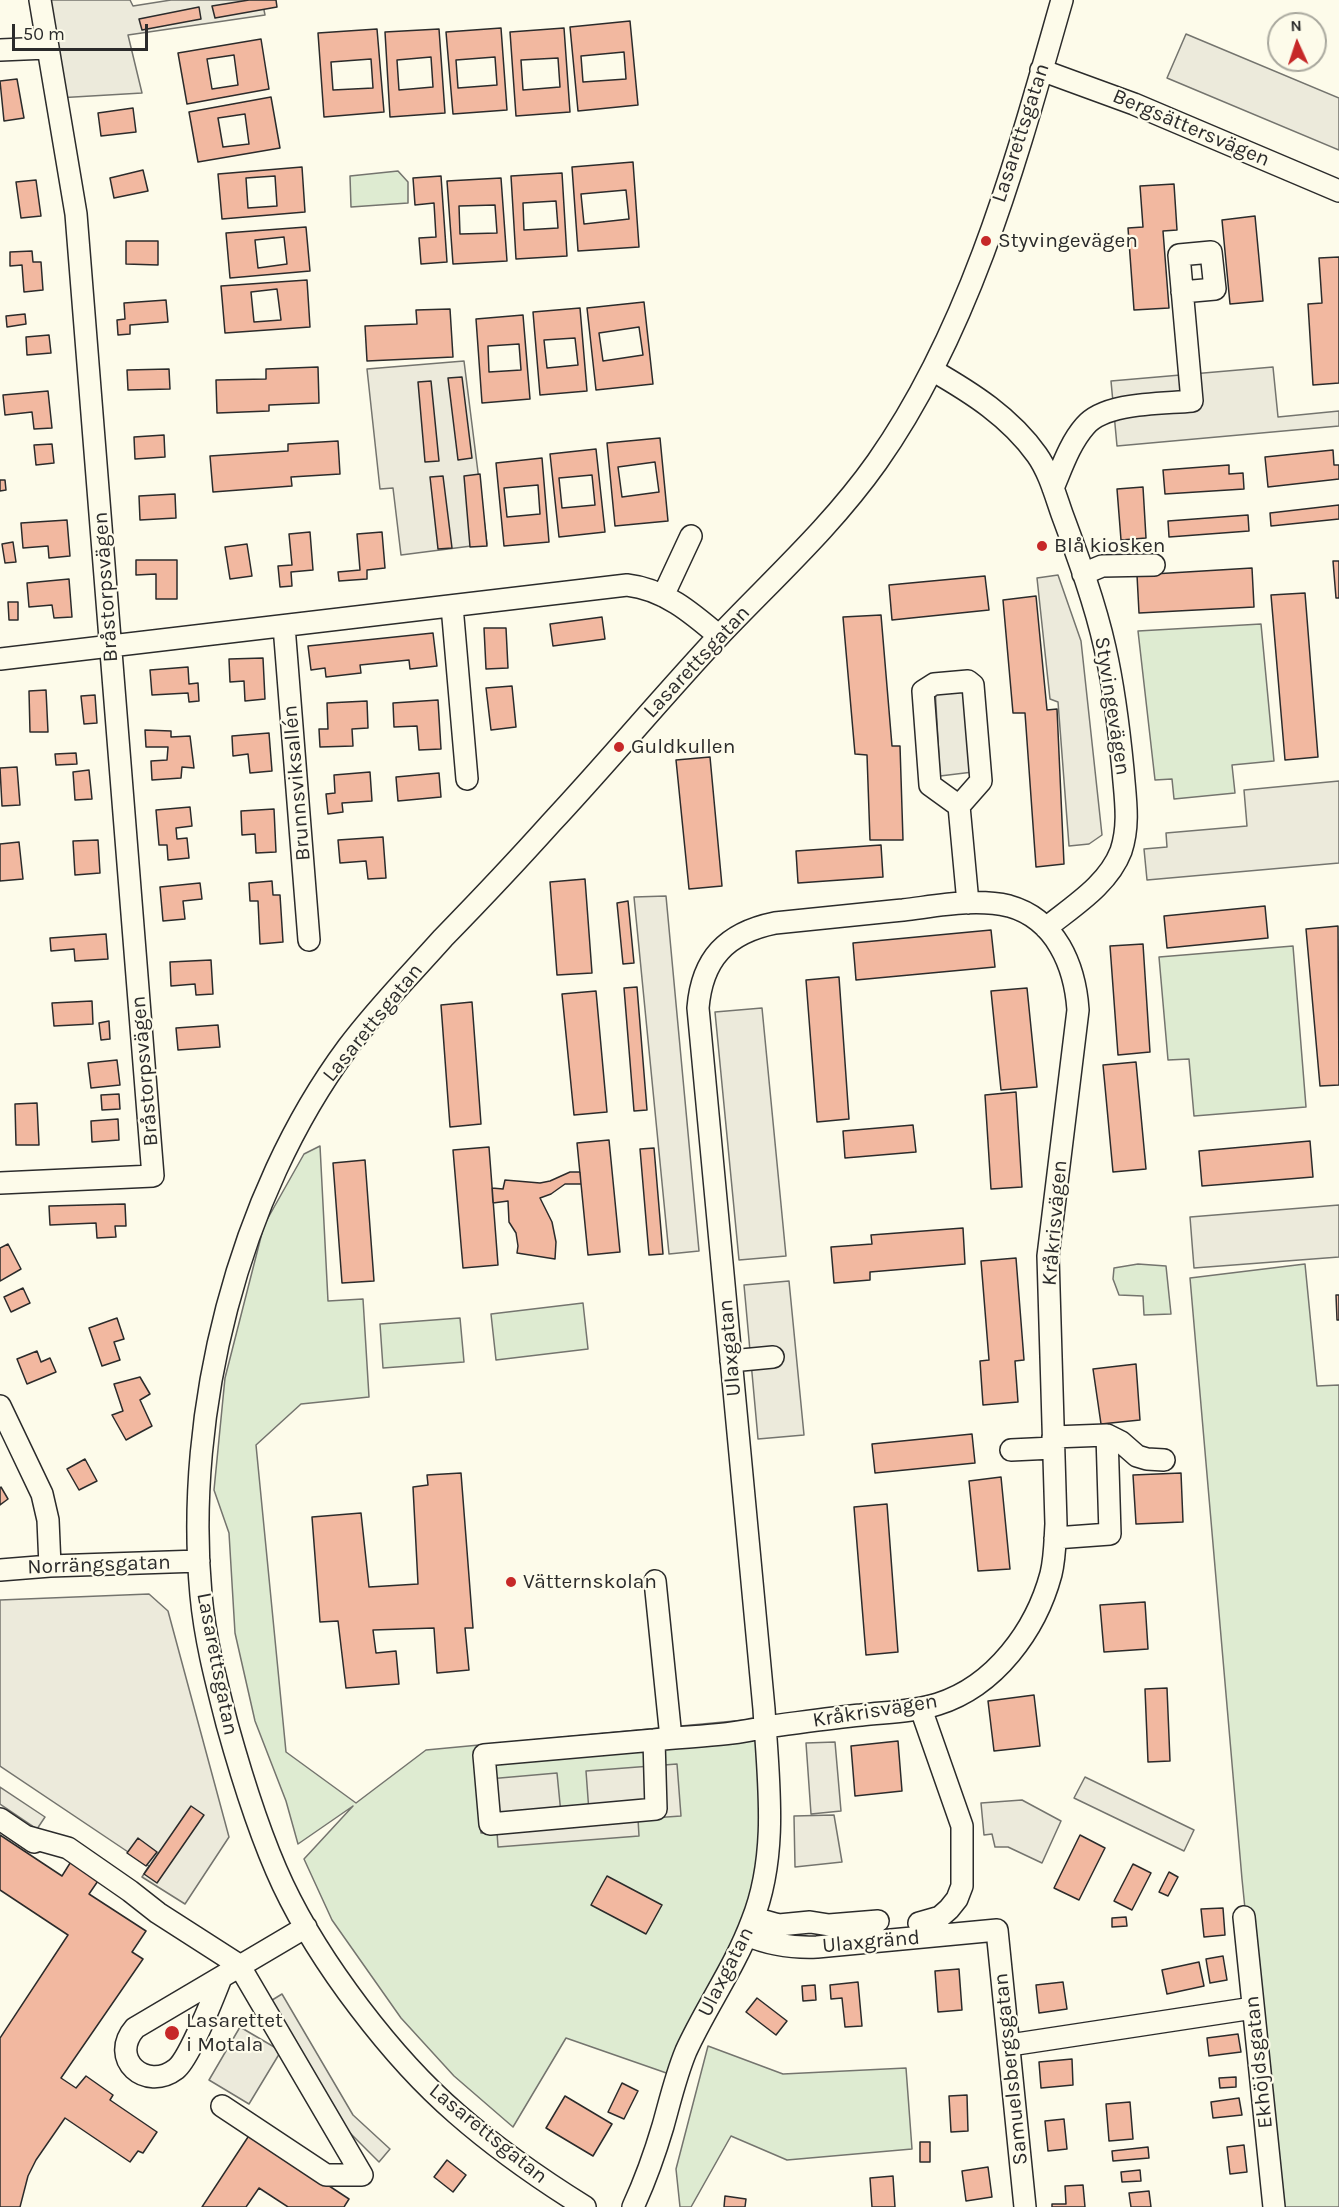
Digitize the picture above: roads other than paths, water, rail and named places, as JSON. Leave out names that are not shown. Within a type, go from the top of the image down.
[{"type":"street","name":"Bråstorpsvägen","points":[[0,1183],[153,1176],[76,214],[40,0]]},
{"type":"street","name":"Lasarettsgatan","points":[[585,2207],[499,2149],[453,2111],[422,2081],[349,1992],[306,1927],[276,1870],[234,1748],[209,1647],[201,1591],[198,1499],[201,1460],[219,1345],[231,1291],[277,1165],[301,1120],[349,1046],[376,1011],[556,817],[719,636],[795,560],[847,503],[903,423],[942,352],[986,242],[1020,143],[1062,0]]},
{"type":"street","points":[[0,50],[47,48]]},
{"type":"street","name":"Bergsättersvägen","points":[[1041,70],[1134,104],[1339,191]]},
{"type":"street","points":[[1053,488],[1074,442],[1084,426],[1094,417],[1113,409],[1192,401],[1182,292]]},
{"type":"street","name":"Styvingevägen","points":[[932,370],[964,388],[1005,418],[1025,438],[1039,458],[1053,488],[1105,646],[1119,734],[1127,812],[1126,830],[1120,852],[1105,878],[1046,928]]},
{"type":"street","points":[[663,596],[692,536]]},
{"type":"street","points":[[1083,574],[1102,567],[1154,565]]},
{"type":"street","points":[[0,659],[627,585],[640,586],[663,596],[691,613],[719,636]]},
{"type":"street","points":[[452,606],[466,779]]},
{"type":"street","name":"Brunnsviksallén","points":[[284,626],[309,940]]},
{"type":"street","points":[[959,806],[930,785],[923,692],[934,684],[968,681],[973,685],[981,781],[959,806],[968,903]]},
{"type":"street","name":"Kråkrisvägen","points":[[706,970],[726,944],[756,927],[775,923],[968,903],[1008,906],[1022,912],[1046,928],[1058,942],[1069,962],[1077,994],[1078,1010],[1048,1256],[1055,1538],[1051,1573],[1036,1614],[1018,1643],[996,1668],[971,1689],[938,1704],[921,1709],[765,1727]]},
{"type":"street","name":"Ulaxgatan","points":[[633,2207],[659,2138],[687,2050],[750,1927],[765,1869],[770,1827],[765,1727],[698,1008],[699,990],[706,970]]},
{"type":"street","points":[[731,1361],[773,1357]]},
{"type":"street","points":[[0,1406],[42,1494],[48,1520],[50,1566]]},
{"type":"street","points":[[1055,1538],[1110,1534],[1107,1435]]},
{"type":"street","points":[[1011,1450],[1107,1435],[1121,1442],[1137,1456],[1147,1460],[1164,1460]]},
{"type":"street","name":"Norrängsgatan","points":[[0,1570],[199,1561]]},
{"type":"street","points":[[655,1581],[662,1739],[656,1809],[490,1824],[484,1755],[662,1739],[765,1727]]},
{"type":"street","points":[[919,1923],[940,1917],[957,1899],[962,1886],[962,1826],[921,1709]]},
{"type":"street","points":[[0,1819],[65,1864]]},
{"type":"street","points":[[25,1836],[68,1848],[158,1913],[239,1965],[362,2175],[326,2175],[222,2106]]},
{"type":"street","points":[[100,1887],[124,1903],[158,1913]]},
{"type":"street","name":"Ekhöjdsgatan","points":[[1244,1917],[1274,2207]]},
{"type":"street","points":[[750,1927],[810,1922],[829,1925],[878,1921]]},
{"type":"street","points":[[221,1978],[205,2018],[177,2068],[156,2077],[143,2074],[133,2068],[126,2059],[125,2048],[128,2036],[135,2028],[306,1927]]},
{"type":"street","name":"Ulaxgränd","points":[[750,1927],[775,1945],[795,1948],[997,1930]]},
{"type":"street","name":"Samuelsbergsgatan","points":[[997,1930],[1025,2207]]},
{"type":"street","points":[[1010,2045],[1253,2008]]},
{"type":"place","name":"Styvingevägen","points":[[986,241]]},
{"type":"place","name":"Blå kiosken","points":[[1042,546]]},
{"type":"place","name":"Guldkullen","points":[[619,747]]},
{"type":"place","name":"Vätternskolan","points":[[511,1582]]},
{"type":"place","name":"Lasarettet i Motala","points":[[172,2033]]}]
